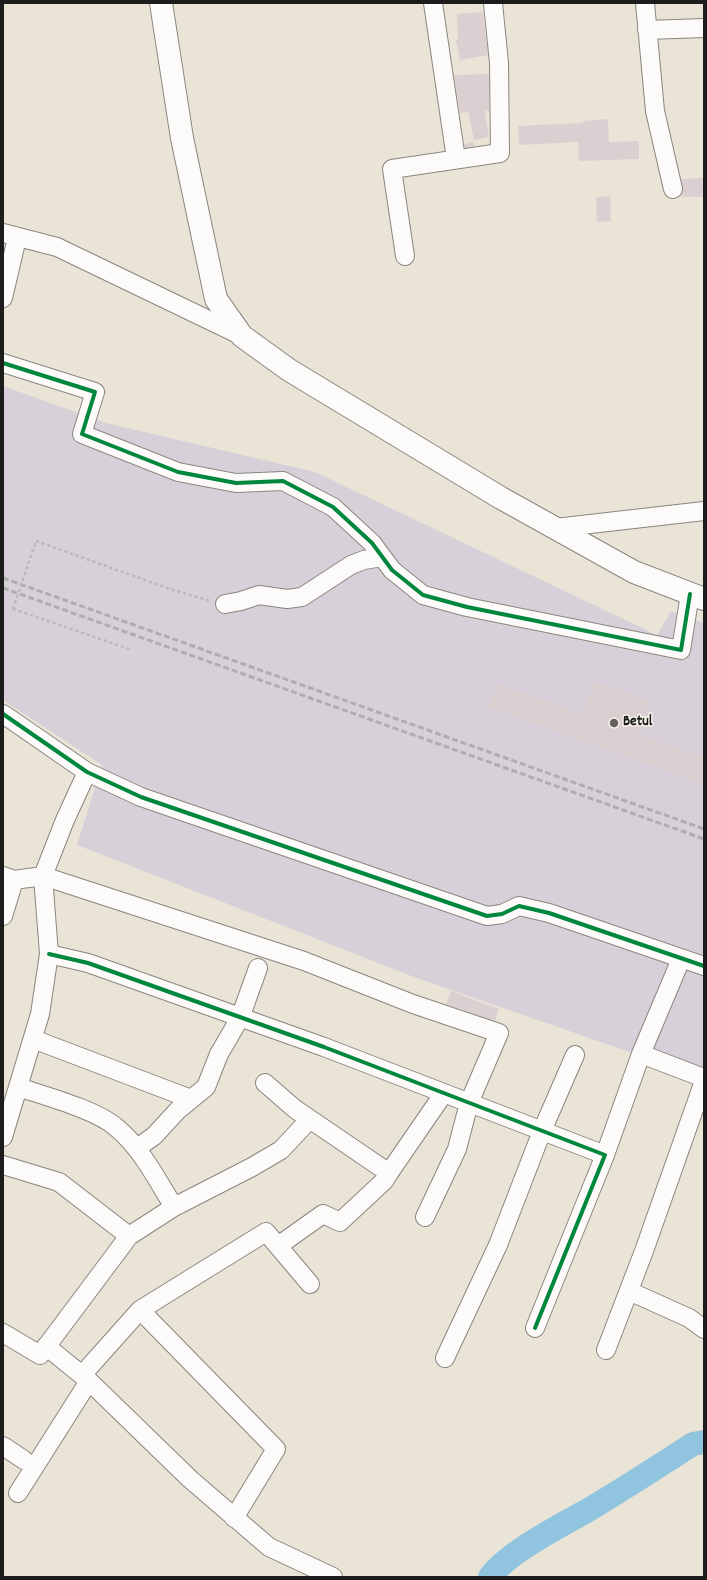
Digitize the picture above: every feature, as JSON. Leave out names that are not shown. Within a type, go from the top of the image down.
[{"type":"main road","points":[[161,3],[182,138],[216,299],[242,336],[290,370],[501,498],[634,572],[697,596]]},
{"type":"street","points":[[433,3],[456,159]]},
{"type":"street","points":[[404,256],[392,168],[500,153],[499,63],[493,3]]},
{"type":"street","points":[[645,3],[655,111],[673,190]]},
{"type":"street","points":[[647,30],[704,28]]},
{"type":"street","points":[[3,298],[10,236],[57,247],[242,336]]},
{"type":"street","points":[[3,363],[95,392],[82,434],[178,472],[236,483],[283,480],[333,507],[372,543],[392,570],[423,595],[467,607],[681,650],[697,596]]},
{"type":"street","points":[[555,528],[704,511]]},
{"type":"street","points":[[225,604],[259,595],[287,599],[302,597],[351,565],[364,560],[382,557]]},
{"type":"street","points":[[3,714],[87,772],[141,797],[487,916],[502,914],[519,906],[549,913],[704,966]]},
{"type":"street","points":[[3,1137],[40,1014],[49,954],[43,876],[65,820],[87,772]]},
{"type":"street","points":[[3,916],[9,878],[43,876],[304,961],[413,1004],[499,1033],[469,1103],[457,1149],[425,1217]]},
{"type":"street","points":[[49,954],[88,963],[324,1047],[605,1155]]},
{"type":"street","points":[[535,1328],[605,1155],[641,1054],[682,959]]},
{"type":"street","points":[[137,1148],[154,1136],[178,1110],[206,1087],[218,1054],[240,1018],[258,968]]},
{"type":"street","points":[[33,1039],[191,1099]]},
{"type":"street","points":[[641,1054],[704,1078]]},
{"type":"street","points":[[445,1358],[498,1246],[542,1131],[575,1056]]},
{"type":"street","points":[[606,1350],[704,1081]]},
{"type":"street","points":[[265,1083],[295,1109],[389,1173]]},
{"type":"street","points":[[18,1087],[72,1104],[116,1126],[137,1148],[174,1207]]},
{"type":"street","points":[[278,1246],[323,1214],[340,1222],[384,1181],[444,1093]]},
{"type":"street","points":[[3,1334],[40,1355],[128,1236],[174,1207],[252,1168],[281,1150],[310,1119]]},
{"type":"street","points":[[3,1165],[60,1182],[128,1236]]},
{"type":"street","points":[[18,1494],[85,1378],[140,1310],[266,1232],[310,1284]]},
{"type":"street","points":[[628,1291],[689,1318],[704,1329]]},
{"type":"street","points":[[140,1310],[276,1449],[234,1518]]},
{"type":"street","points":[[46,1346],[85,1378],[190,1479],[269,1547],[333,1577]]},
{"type":"street","points":[[3,1446],[24,1460]]},
{"type":"path","points":[[132,650],[13,609],[36,541],[170,589],[225,604]]},
{"type":"shaded area","points":[[3,386],[106,423],[315,472],[657,635],[671,611],[704,623],[704,1078],[414,977],[77,845],[102,765],[3,700]]},
{"type":"building","points":[[483,12],[488,55],[460,60],[456,40],[458,40],[457,14]]},
{"type":"building","points":[[489,74],[489,111],[485,111],[489,137],[474,140],[468,112],[460,113],[454,75]]},
{"type":"building","points":[[608,119],[609,142],[639,141],[639,159],[579,161],[578,142],[519,145],[518,126],[583,123],[583,121]]},
{"type":"building","points":[[474,142],[474,146],[465,148],[464,144]]},
{"type":"building","points":[[704,178],[704,197],[680,197],[683,192],[681,179]]},
{"type":"building","points":[[610,196],[611,221],[597,222],[596,197]]},
{"type":"building","points":[[594,681],[650,701],[638,734],[704,758],[704,784],[489,707],[497,684],[583,714]]},
{"type":"building","points":[[451,991],[499,1009],[495,1021],[446,1004]]},
{"type":"waterway","points":[[490,1577],[509,1558],[536,1540],[590,1509],[693,1444],[704,1442]]},
{"type":"railway","points":[[3,578],[704,829]]},
{"type":"railway","points":[[3,588],[704,839]]},
{"type":"cycle path","points":[[3,363],[95,392],[82,434],[178,472],[236,483],[283,481],[333,507],[372,543],[392,570],[423,595],[467,607],[681,650],[690,594]]},
{"type":"cycle path","points":[[3,714],[87,772],[141,797],[487,916],[502,914],[519,906],[549,913],[704,966]]},
{"type":"cycle path","points":[[49,954],[88,963],[324,1047],[605,1155],[535,1328]]},
{"type":"place","name":"Betul","points":[[614,723]]}]
